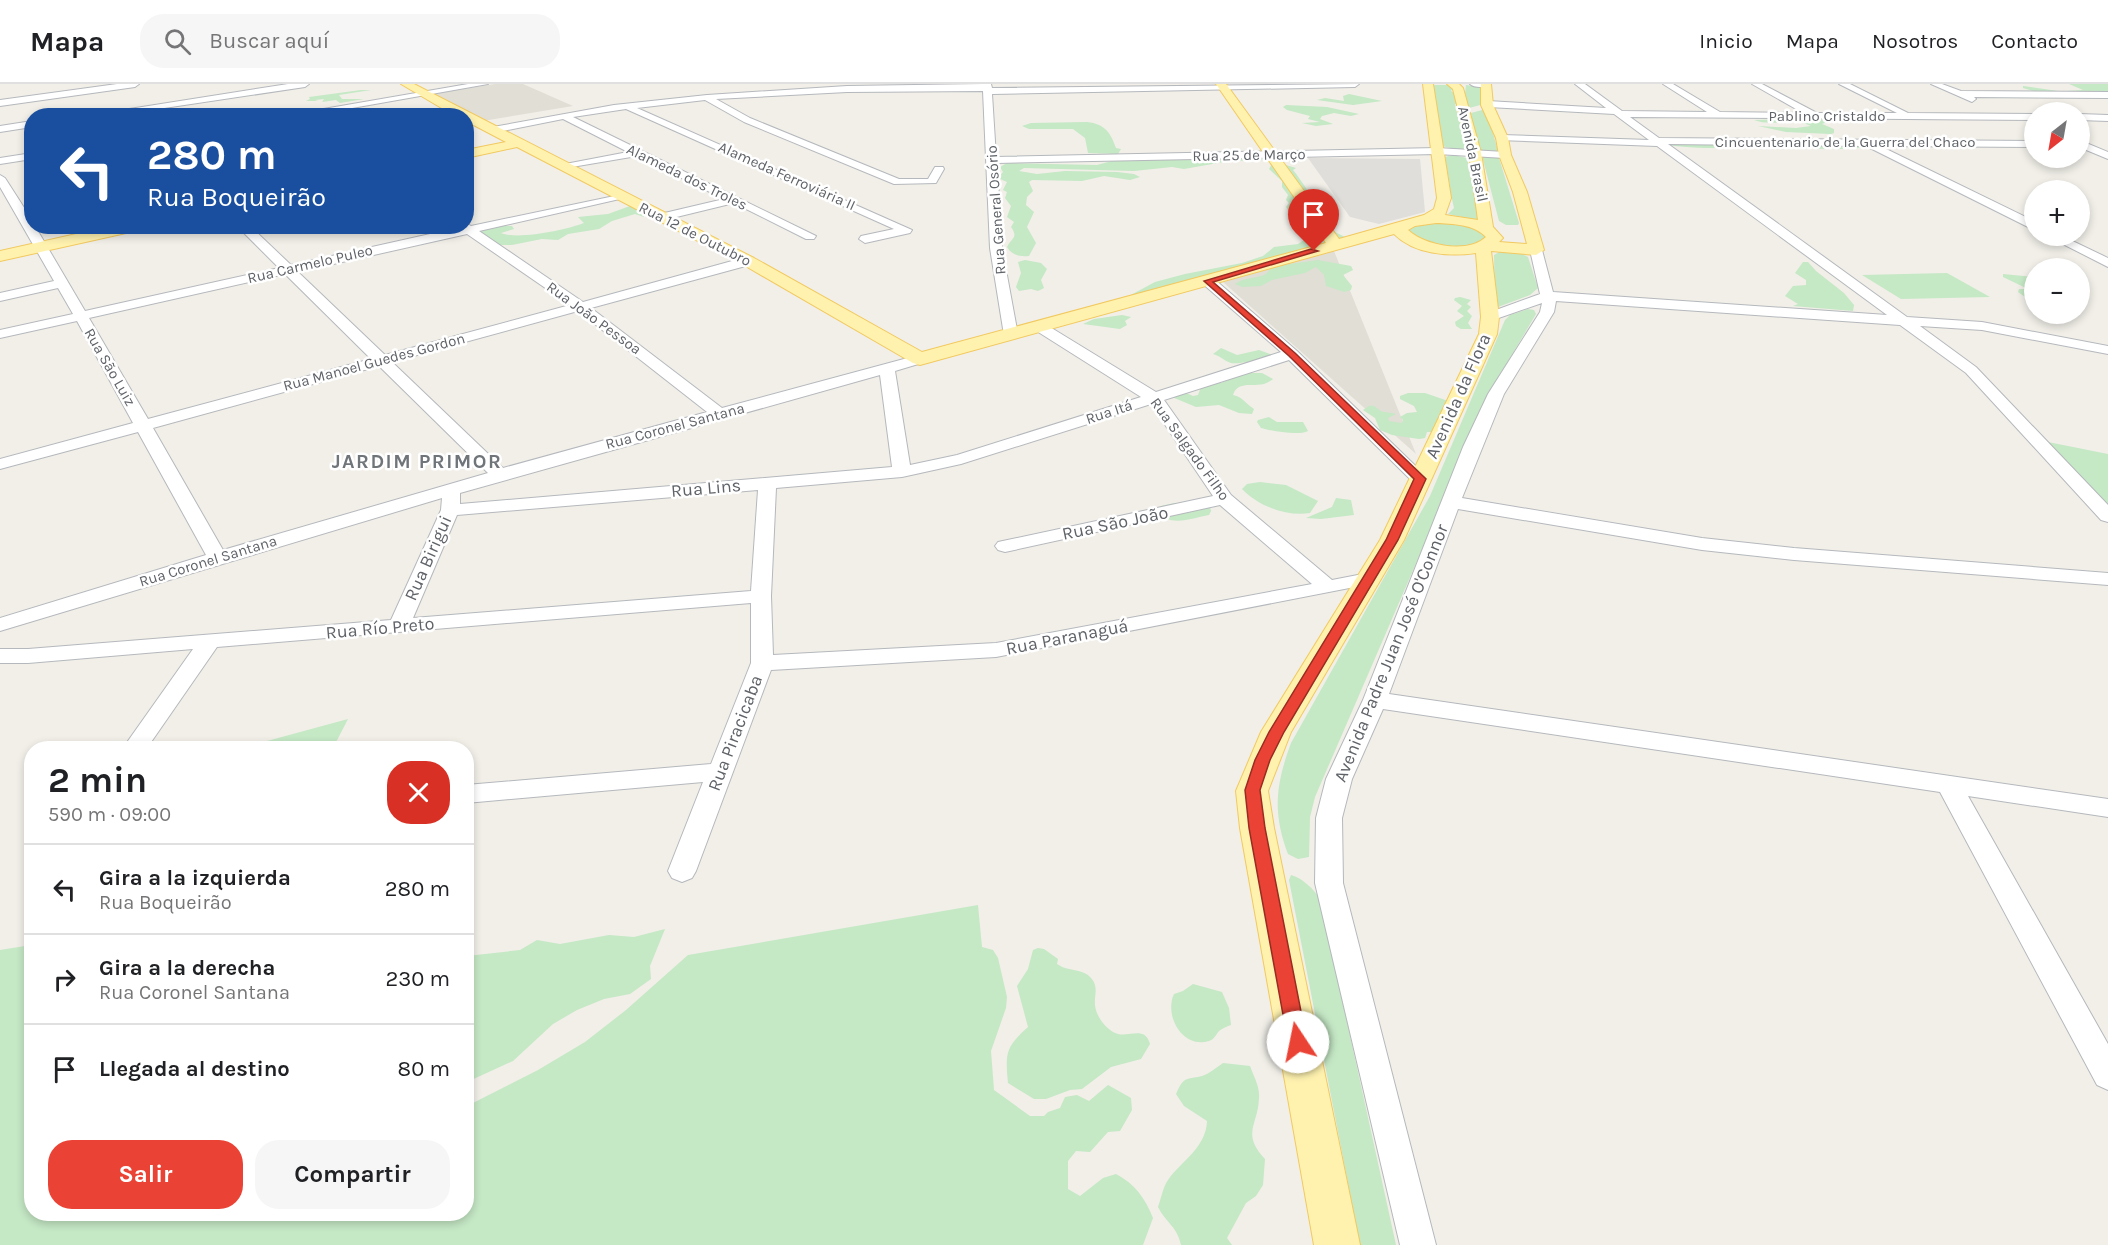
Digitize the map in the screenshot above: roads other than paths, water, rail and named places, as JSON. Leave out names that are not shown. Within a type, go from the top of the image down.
[{"type":"main road","name":"Rua 12 de Outubro","points":[[406,84],[450,108]]},
{"type":"main road","name":"Avenida Brasil","points":[[1428,84],[1443,206],[1441,211],[1429,219]]},
{"type":"main road","name":"Avenida Brasil","points":[[1452,84],[1458,88],[1465,112],[1487,228],[1495,238],[1485,247]]},
{"type":"main road","points":[[1486,84],[1487,105],[1503,138],[1505,155],[1520,192],[1519,230],[1536,250]]},
{"type":"main road","points":[[1222,85],[1269,155],[1335,245]]},
{"type":"main road","points":[[1234,105],[1252,102],[1238,85]]},
{"type":"main road","points":[[1465,112],[1487,105]]},
{"type":"main road","name":"Rua 12 de Outubro","points":[[474,120],[747,261],[920,358]]},
{"type":"main road","points":[[1280,138],[1296,159]]},
{"type":"main road","points":[[474,152],[518,143]]},
{"type":"main road","name":"Rua Coronel Santana","points":[[920,358],[1011,336],[1335,245],[1350,234],[1429,219],[1461,221],[1487,228],[1519,230]]},
{"type":"main road","points":[[1401,226],[1400,231],[1403,236],[1416,243]]},
{"type":"main road","points":[[0,256],[100,234]]},
{"type":"main road","name":"Rua Coronel Santana","points":[[1350,234],[1416,243],[1434,248]]},
{"type":"main road","points":[[1434,248],[1464,250],[1485,247],[1536,250]]},
{"type":"main road","name":"Avenida da Flora","points":[[1336,1245],[1257,828],[1252,790],[1276,732],[1392,540],[1488,334],[1490,317],[1473,275],[1485,247]]},
{"type":"main road","points":[[1434,248],[1473,275]]},
{"type":"street","points":[[100,108],[135,84]]},
{"type":"street","points":[[253,84],[272,96]]},
{"type":"street","points":[[0,103],[262,91],[305,84]]},
{"type":"street","points":[[340,108],[482,84]]},
{"type":"street","points":[[493,130],[628,107],[708,98],[866,88],[1355,84]]},
{"type":"street","points":[[1474,84],[1486,84]]},
{"type":"street","points":[[1579,84],[1971,370],[2108,516]]},
{"type":"street","points":[[1667,84],[1719,115]]},
{"type":"street","points":[[1756,84],[1836,126]]},
{"type":"street","points":[[1843,84],[1911,116]]},
{"type":"street","points":[[1935,84],[1982,103]]},
{"type":"street","name":"Rua General Osório","points":[[987,88],[996,248],[1011,336]]},
{"type":"street","points":[[1960,94],[2108,95]]},
{"type":"street","points":[[708,98],[765,127],[898,183],[928,182],[933,179],[939,169]]},
{"type":"street","name":"Pablino Cristaldo","points":[[1487,105],[1719,115],[2024,117]]},
{"type":"street","name":"Alameda Ferroviária II","points":[[628,107],[906,230],[903,233],[865,239]]},
{"type":"street","points":[[1993,108],[2024,121]]},
{"type":"street","name":"Alameda dos Troles","points":[[565,117],[810,236]]},
{"type":"street","points":[[2090,117],[2108,118]]},
{"type":"street","points":[[0,129],[24,125]]},
{"type":"street","points":[[1846,132],[2024,221]]},
{"type":"street","name":"Cincuentenario de la Guerra del Chaco","points":[[1503,138],[1661,144],[2024,150]]},
{"type":"street","name":"Cincuentenario de la Guerra del Chaco","points":[[1661,144],[1867,142],[2024,144]]},
{"type":"street","points":[[2090,145],[2108,144]]},
{"type":"street","points":[[2090,148],[2108,156]]},
{"type":"street","points":[[2095,150],[2108,150]]},
{"type":"street","name":"Rua 25 de Março","points":[[992,160],[1269,155],[1296,159],[1437,151],[1505,155]]},
{"type":"street","points":[[564,167],[637,153]]},
{"type":"street","points":[[0,161],[24,157]]},
{"type":"street","name":"Rua São Luiz","points":[[0,178],[24,216]]},
{"type":"street","name":"Rua Carmelo Puleo","points":[[474,226],[620,196]]},
{"type":"street","points":[[660,217],[734,200]]},
{"type":"street","name":"Rua João Pessoa","points":[[474,233],[580,306],[720,414]]},
{"type":"street","name":"Rua São Luiz","points":[[34,234],[218,558]]},
{"type":"street","points":[[251,234],[500,475]]},
{"type":"street","name":"Rua Carmelo Puleo","points":[[0,334],[440,234]]},
{"type":"street","points":[[2090,243],[2108,249]]},
{"type":"street","points":[[2073,246],[2108,263]]},
{"type":"street","points":[[1536,250],[1548,296]]},
{"type":"street","name":"Rua Manoel Guedes Gordon","points":[[0,464],[747,261]]},
{"type":"street","points":[[1208,281],[1292,354],[1420,479]]},
{"type":"street","points":[[0,297],[62,283]]},
{"type":"street","points":[[1490,317],[1548,296],[1906,323],[1982,326],[2108,350]]},
{"type":"street","name":"Avenida Padre Juan José O'Connor","points":[[1418,1245],[1329,883],[1329,818],[1339,778],[1374,700],[1472,447],[1496,394],[1547,312],[1548,296]]},
{"type":"street","name":"Rua Salgado Filho","points":[[1040,327],[1155,398],[1224,499],[1328,587]]},
{"type":"street","name":"Rua Itá","points":[[961,459],[1292,354]]},
{"type":"street","name":"Rua Coronel Santana","points":[[0,625],[500,475],[920,358]]},
{"type":"street","points":[[887,368],[902,472]]},
{"type":"street","name":"Rua Lins","points":[[450,510],[902,472],[961,459]]},
{"type":"street","name":"Rua Piracicaba","points":[[682,871],[762,663],[761,596],[767,483]]},
{"type":"street","name":"Rua Birigui","points":[[398,627],[450,510],[454,489]]},
{"type":"street","name":"Rua São João","points":[[1005,546],[1224,499]]},
{"type":"street","points":[[1451,502],[1714,545],[1794,554],[2108,579]]},
{"type":"street","name":"Rua Paranaguá","points":[[762,663],[996,650],[1368,579]]},
{"type":"street","name":"Rua Río Preto","points":[[0,656],[398,627],[761,596]]},
{"type":"street","points":[[140,741],[210,641]]},
{"type":"street","points":[[1374,700],[2108,808]]},
{"type":"street","points":[[474,793],[720,772]]},
{"type":"street","points":[[1947,784],[2108,1075]]},
{"type":"district","name":"JARDIM PRIMOR","points":[[417,461]]}]
